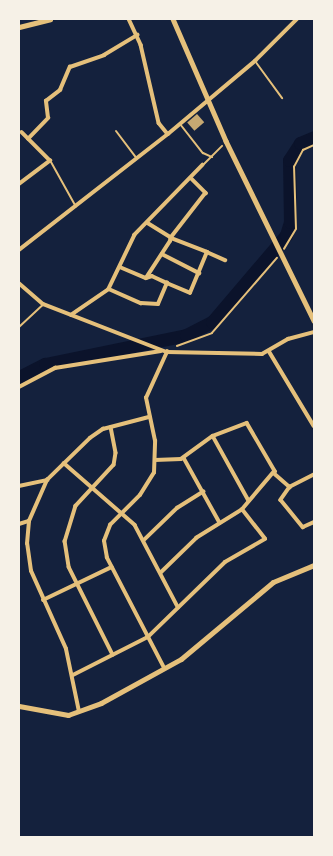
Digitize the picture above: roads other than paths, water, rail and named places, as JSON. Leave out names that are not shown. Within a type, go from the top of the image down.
[{"type":"main road","points":[[19,27],[50,19]]},
{"type":"main road","points":[[19,706],[58,715],[79,713],[164,668],[194,649],[273,582],[314,565]]},
{"type":"street","points":[[129,19],[137,35],[159,123],[168,134]]},
{"type":"street","points":[[173,19],[270,234],[314,321]]},
{"type":"street","points":[[19,250],[76,208],[136,158],[168,134],[255,61],[297,19]]},
{"type":"street","points":[[28,139],[48,118],[46,101],[60,90],[70,66],[104,55],[109,48],[137,35]]},
{"type":"street","points":[[19,184],[50,161],[22,133]]},
{"type":"street","points":[[71,315],[109,289],[135,235],[192,179],[203,165]]},
{"type":"street","points":[[146,278],[171,238],[206,193],[192,179]]},
{"type":"street","points":[[147,223],[171,238],[225,260]]},
{"type":"street","points":[[120,267],[146,278],[152,276],[190,292],[207,252]]},
{"type":"street","points":[[162,254],[198,273]]},
{"type":"street","points":[[19,283],[43,304],[167,352],[252,355],[269,352],[288,339],[314,332]]},
{"type":"street","points":[[109,289],[141,303],[158,304],[167,283]]},
{"type":"street","points":[[19,387],[55,368],[162,350]]},
{"type":"street","points":[[164,668],[104,550],[104,536],[121,514],[147,486],[155,460],[148,417],[147,390],[167,352]]},
{"type":"street","points":[[269,352],[314,426]]},
{"type":"street","points":[[79,713],[73,675],[63,639],[43,600],[29,563],[29,521],[47,480],[90,438],[111,427],[148,417]]},
{"type":"street","points":[[155,460],[184,458],[213,436],[247,422],[275,474],[290,487]]},
{"type":"street","points":[[111,427],[116,458],[92,489],[76,506],[67,527],[66,556],[77,583],[113,654]]},
{"type":"street","points":[[213,436],[249,501]]},
{"type":"street","points":[[184,458],[220,523]]},
{"type":"street","points":[[64,463],[135,525],[178,607]]},
{"type":"street","points":[[161,573],[220,523],[242,510],[275,474]]},
{"type":"street","points":[[314,475],[290,487],[281,500],[303,527],[314,522]]},
{"type":"street","points":[[19,486],[47,480]]},
{"type":"street","points":[[144,540],[177,508],[203,492]]},
{"type":"street","points":[[73,675],[148,637],[225,562],[265,539],[242,510]]},
{"type":"street","points":[[19,524],[29,521]]},
{"type":"street","points":[[43,600],[112,567]]},
{"type":"lane","points":[[255,61],[282,98]]},
{"type":"lane","points":[[180,124],[203,153],[212,156]]},
{"type":"lane","points":[[19,129],[22,133]]},
{"type":"lane","points":[[116,131],[136,158]]},
{"type":"lane","points":[[203,165],[222,146]]},
{"type":"lane","points":[[50,161],[76,208]]},
{"type":"lane","points":[[19,327],[43,304]]},
{"type":"waterway","points":[[19,377],[45,364],[186,335],[212,322],[286,235],[290,222],[289,160],[300,143],[314,137]]}]
